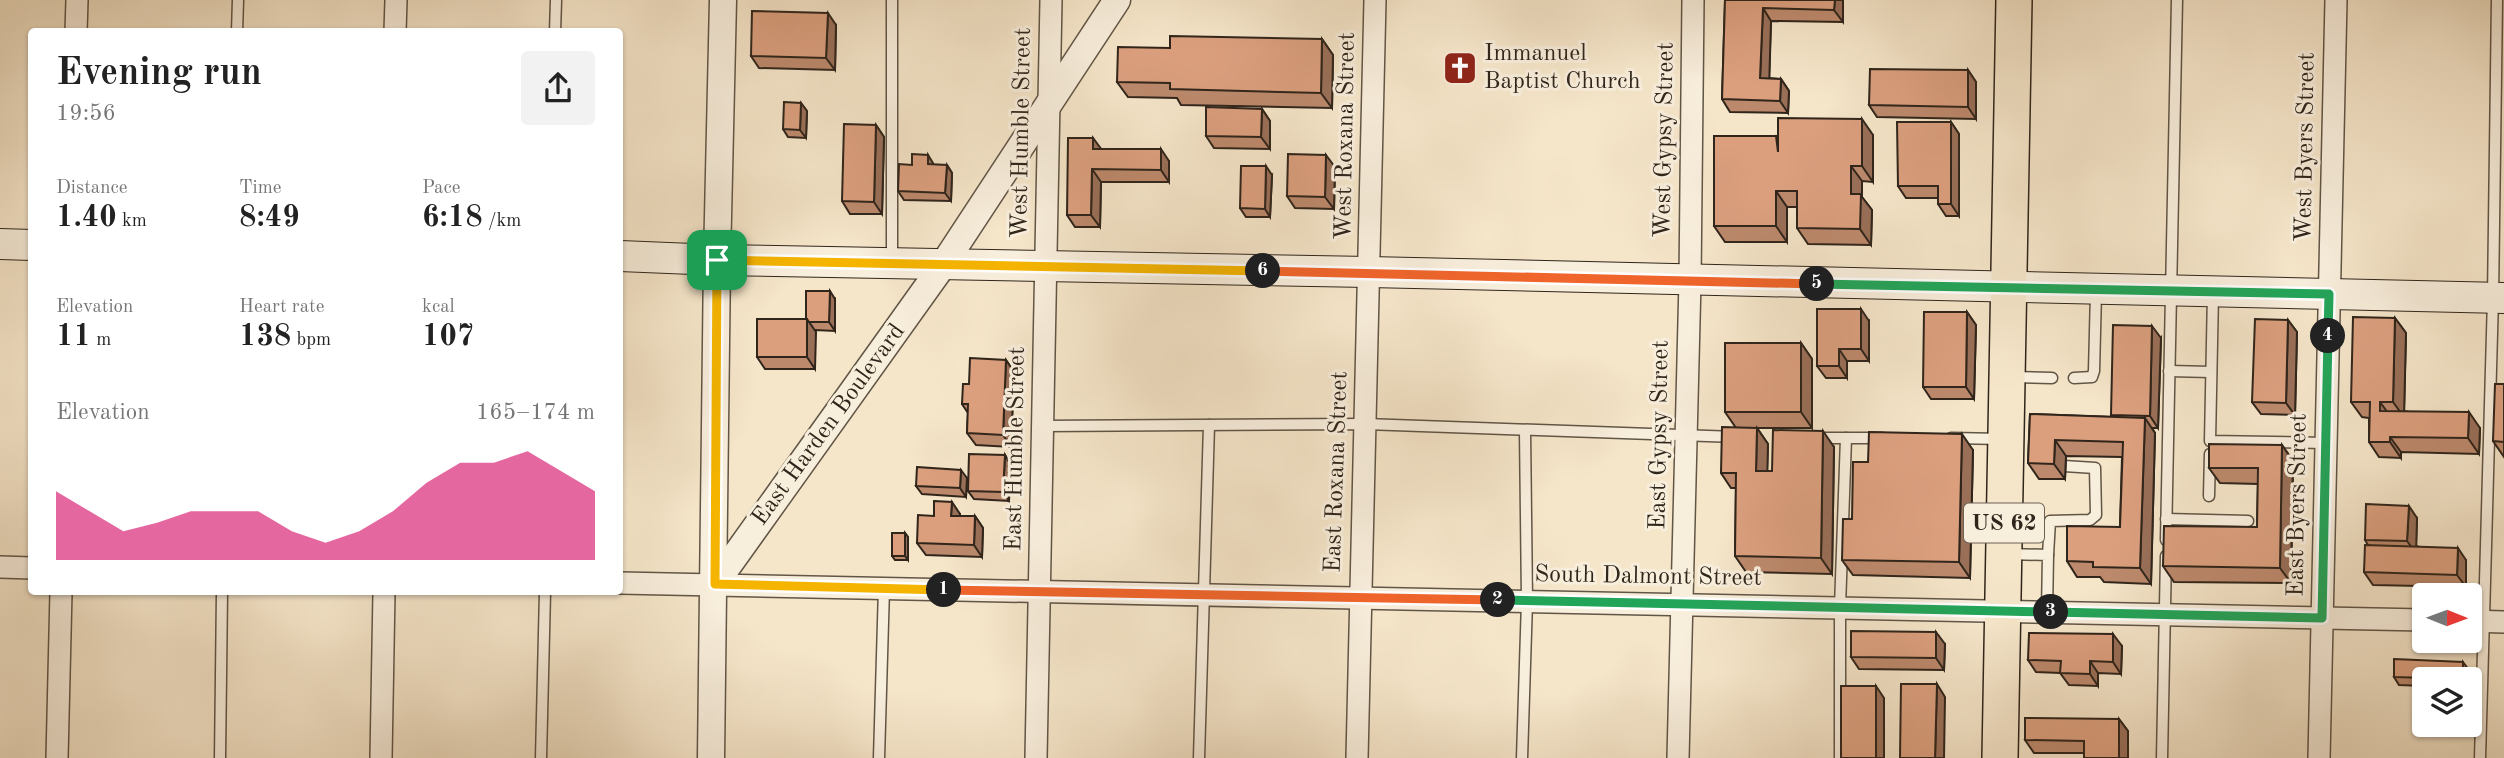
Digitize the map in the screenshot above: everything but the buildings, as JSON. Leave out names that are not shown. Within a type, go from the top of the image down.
[{"type":"highway","name":"US 62","points":[[2000,758],[2004,554],[2010,456],[2007,377],[2014,0]]},
{"type":"main road","points":[[0,244],[28,245]]},
{"type":"main road","points":[[623,256],[1045,268],[1369,272],[2499,298]]},
{"type":"street","points":[[76,28],[77,0]]},
{"type":"street","points":[[395,28],[396,0]]},
{"type":"street","points":[[711,758],[723,0]]},
{"type":"street","name":"West Humble Street","points":[[1045,268],[1051,0]]},
{"type":"street","name":"East Harden Boulevard","points":[[715,584],[943,265],[1117,0]]},
{"type":"street","name":"West Roxana Street","points":[[1369,272],[1375,0]]},
{"type":"street","name":"West Gypsy Street","points":[[1690,281],[1693,0]]},
{"type":"street","name":"West Byers Street","points":[[2329,294],[2336,0]]},
{"type":"street","name":"East Humble Street","points":[[1036,758],[1045,268]]},
{"type":"street","name":"East Roxana Street","points":[[1357,758],[1369,272]]},
{"type":"street","name":"East Gypsy Street","points":[[1678,758],[1690,281]]},
{"type":"street","name":"East Byers Street","points":[[2319,758],[2329,294]]},
{"type":"street","points":[[0,567],[28,568]]},
{"type":"street","name":"South Dalmont Street","points":[[623,583],[2412,620]]},
{"type":"street","points":[[57,758],[61,595]]},
{"type":"street","points":[[381,758],[384,595]]},
{"type":"street","points":[[2482,621],[2504,622]]},
{"type":"lane","points":[[237,28],[238,0]]},
{"type":"lane","points":[[555,28],[556,0]]},
{"type":"lane","points":[[892,0],[892,264]]},
{"type":"lane","points":[[2162,758],[2177,0]]},
{"type":"lane","points":[[2479,583],[2499,298],[2497,0]]},
{"type":"lane","points":[[2074,378],[2092,377],[2094,371],[2096,289]]},
{"type":"lane","points":[[2209,496],[2213,292]]},
{"type":"lane","points":[[2169,371],[2211,372]]},
{"type":"lane","points":[[2007,377],[2052,378]]},
{"type":"lane","points":[[1042,426],[1365,424],[1686,437],[1752,437]]},
{"type":"lane","points":[[1199,758],[1209,425]]},
{"type":"lane","points":[[1522,758],[1527,601],[1525,431]]},
{"type":"lane","points":[[1806,438],[1899,438]]},
{"type":"lane","points":[[1840,758],[1840,607],[1846,438]]},
{"type":"lane","points":[[1939,438],[2010,456]]},
{"type":"lane","points":[[2210,440],[2326,443]]},
{"type":"lane","points":[[2047,612],[2050,520],[2090,520],[2096,515],[2095,468],[2064,466]]},
{"type":"lane","points":[[2166,519],[2248,521]]},
{"type":"lane","points":[[2004,554],[2048,555]]},
{"type":"lane","points":[[878,758],[884,588]]},
{"type":"lane","points":[[220,758],[222,595]]},
{"type":"lane","points":[[541,758],[545,595]]},
{"type":"lane","points":[[2477,653],[2480,758]]},
{"type":"place","name":"Immanuel Baptist Church","points":[[1460,68]]},
{"type":"route","points":[[717,260],[2329,294],[2322,618],[715,584],[717,260]]}]
